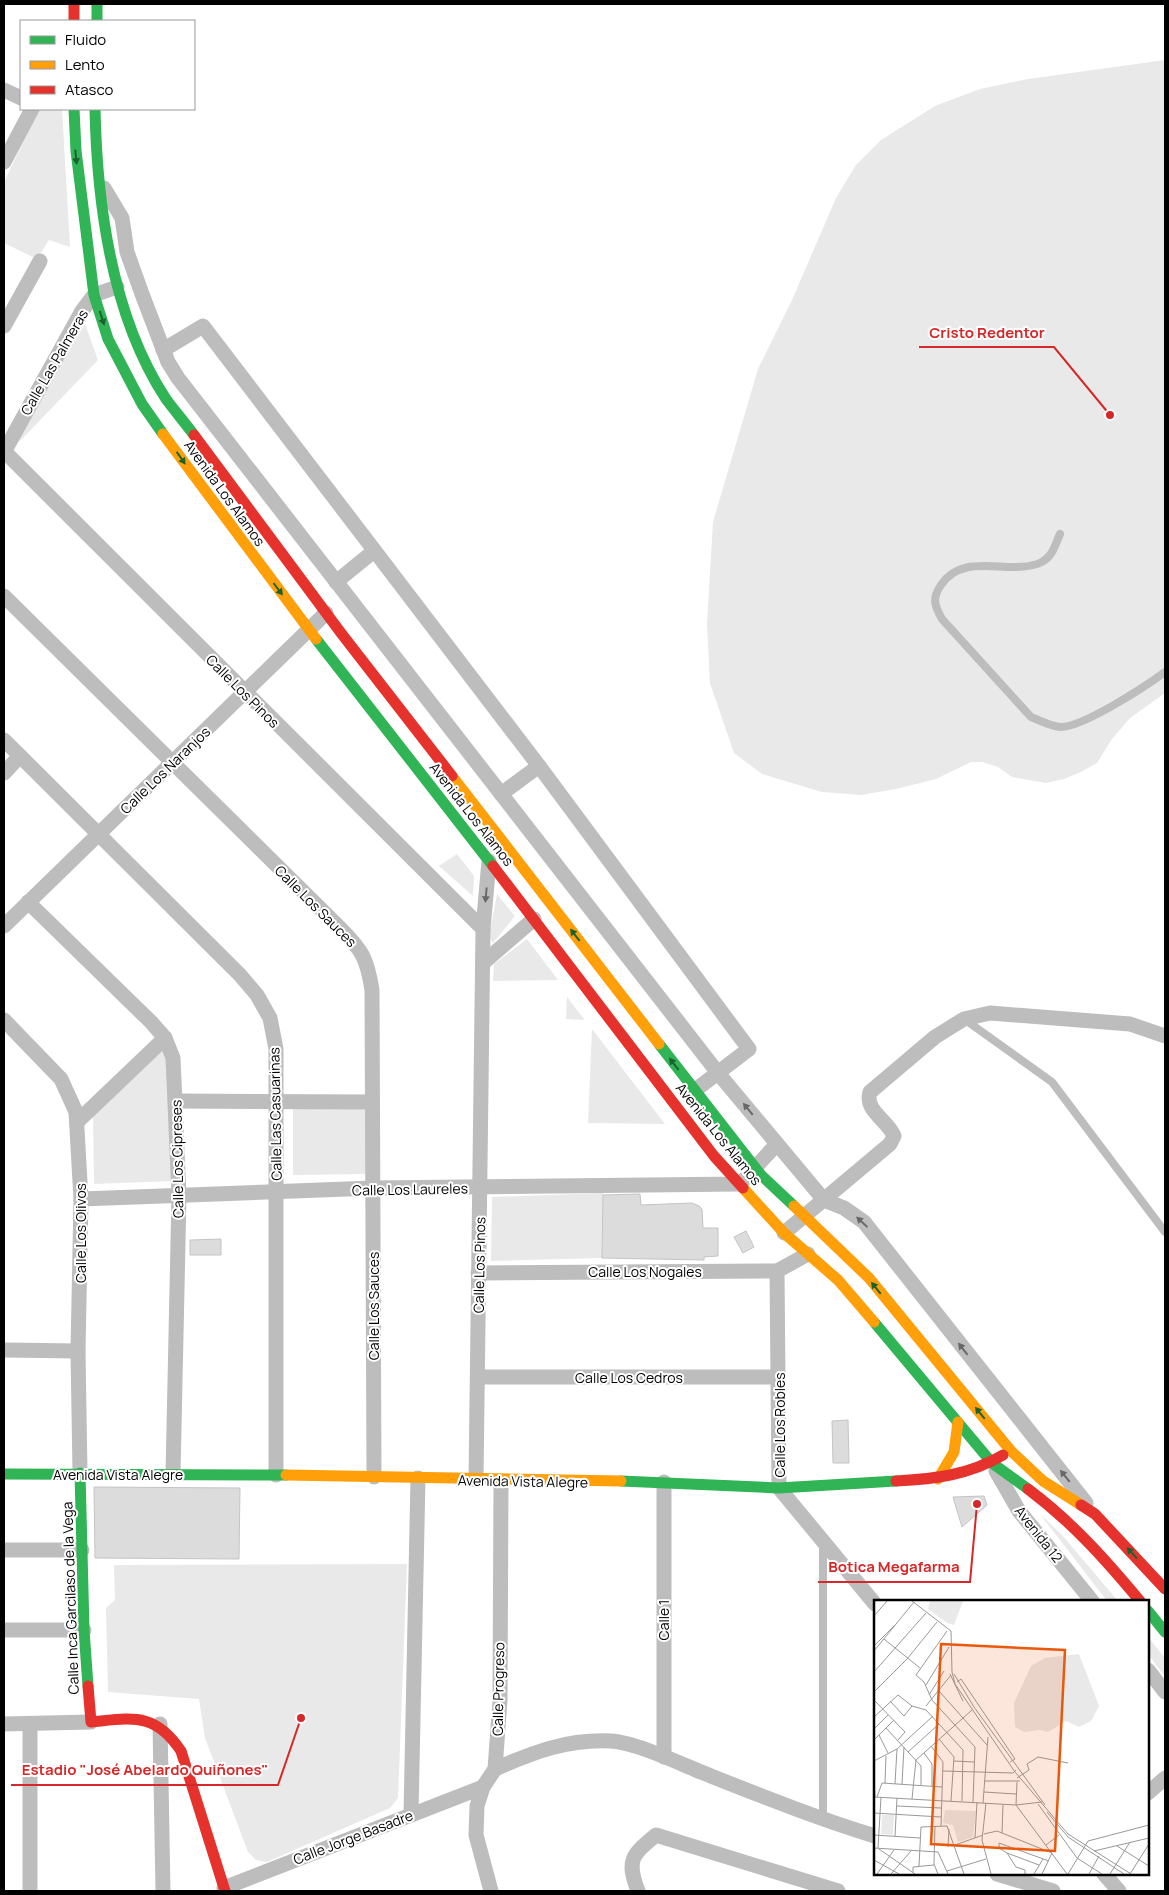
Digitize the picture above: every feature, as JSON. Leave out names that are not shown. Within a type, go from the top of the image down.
[{"type":"main road","points":[[74,4],[74,20]]},
{"type":"main road","points":[[97,4],[97,20]]},
{"type":"main road","name":"Avenida Los Alamos","points":[[74,110],[76,151],[94,295],[108,339],[142,404],[309,630],[534,919],[674,1104],[740,1184],[784,1234],[838,1280],[992,1463],[1049,1505],[1092,1543],[1139,1600]]},
{"type":"main road","name":"Avenida Los Alamos","points":[[95,110],[96,148],[111,264],[128,320],[152,373],[166,398],[326,613],[755,1168],[869,1278],[1010,1451],[1043,1481],[1095,1514],[1165,1589]]},
{"type":"main road","points":[[938,1479],[957,1445],[958,1422]]},
{"type":"main road","name":"Avenida Vista Alegre","points":[[4,1474],[276,1475],[501,1481],[664,1482],[779,1488],[938,1479],[962,1474],[992,1463],[1010,1451]]},
{"type":"main road","name":"Calle Inca Garcilaso de la Vega","points":[[80,1473],[84,1630],[91,1722]]},
{"type":"main road","points":[[1149,1612],[1165,1632]]},
{"type":"main road","points":[[91,1722],[142,1719],[160,1724],[173,1737],[181,1750],[224,1889]]},
{"type":"street","points":[[4,90],[20,98]]},
{"type":"street","points":[[4,162],[31,110]]},
{"type":"street","points":[[100,182],[122,218],[128,252],[164,350],[178,378],[718,1073],[824,1200],[844,1208],[864,1222],[1095,1514]]},
{"type":"street","points":[[4,326],[40,261]]},
{"type":"street","name":"Calle Las Palmeras","points":[[4,452],[82,311],[94,295],[118,287]]},
{"type":"street","points":[[164,350],[203,326],[539,766],[749,1048],[694,1091]]},
{"type":"street","name":"Calle Los Pinos","points":[[4,452],[244,693],[483,928]]},
{"type":"street","points":[[336,582],[374,551]]},
{"type":"street","name":"Calle Los Sauces","points":[[4,596],[345,933],[366,961],[372,990],[374,1477]]},
{"type":"street","name":"Calle Los Naranjos","points":[[4,926],[326,613]]},
{"type":"street","name":"Calle Las Casuarinas","points":[[4,740],[240,975],[257,995],[270,1018],[276,1050],[276,1475]]},
{"type":"street","points":[[4,773],[20,756]]},
{"type":"street","points":[[470,836],[487,822],[505,799],[539,766]]},
{"type":"street","name":"Calle Los Pinos","points":[[476,1480],[483,928],[489,861]]},
{"type":"street","name":"Calle Los Cipreses","points":[[28,902],[165,1038],[173,1058],[179,1196],[173,1474]]},
{"type":"street","points":[[483,963],[534,919]]},
{"type":"street","points":[[784,1234],[890,1144],[894,1136],[891,1128],[871,1108],[868,1100],[870,1092],[934,1037],[964,1020],[990,1014],[1130,1024],[1165,1036]]},
{"type":"street","name":"Calle Los Olivos","points":[[4,1020],[61,1079],[76,1112],[81,1199],[78,1351],[80,1473]]},
{"type":"street","points":[[77,1122],[165,1038]]},
{"type":"street","points":[[176,1101],[371,1102]]},
{"type":"street","points":[[740,1184],[776,1144]]},
{"type":"street","name":"Calle Los Laureles","points":[[81,1199],[373,1188],[740,1184]]},
{"type":"street","name":"Calle Los Nogales","points":[[478,1272],[777,1271],[808,1254]]},
{"type":"street","name":"Calle Los Robles","points":[[777,1271],[779,1488],[874,1603]]},
{"type":"street","points":[[4,1350],[78,1351]]},
{"type":"street","name":"Calle Los Cedros","points":[[478,1377],[779,1377]]},
{"type":"street","name":"Avenida Vista Alegre","points":[[1010,1451],[1032,1436]]},
{"type":"street","name":"Avenida 12","points":[[992,1463],[1019,1511],[1091,1600]]},
{"type":"street","points":[[411,1815],[418,1478]]},
{"type":"street","name":"Calle Progreso","points":[[491,1891],[476,1835],[477,1806],[483,1787],[495,1769],[500,1700],[501,1481]]},
{"type":"street","name":"Calle 1","points":[[664,1482],[664,1757]]},
{"type":"street","points":[[4,1550],[82,1550]]},
{"type":"street","points":[[4,1630],[84,1630]]},
{"type":"street","points":[[1149,1671],[1165,1692]]},
{"type":"street","points":[[4,1724],[91,1722]]},
{"type":"street","points":[[30,1724],[30,1891]]},
{"type":"street","points":[[160,1724],[163,1891]]},
{"type":"street","points":[[495,1769],[539,1750],[582,1741],[614,1741],[664,1757],[823,1820],[874,1836]]},
{"type":"street","points":[[1149,1791],[1165,1778]]},
{"type":"street","name":"Calle Jorge Basadre","points":[[224,1889],[483,1787]]},
{"type":"street","points":[[638,1891],[630,1872],[637,1851],[656,1835],[838,1891]]},
{"type":"street","points":[[1000,1875],[1053,1891]]},
{"type":"street","points":[[1105,1875],[1119,1891]]},
{"type":"lane","points":[[1060,534],[1050,556],[1041,562],[1026,566],[985,565],[960,569],[946,578],[934,596],[935,607],[942,619],[1032,717],[1048,724],[1062,727],[1079,723],[1165,672]]},
{"type":"lane","points":[[964,1020],[1052,1082],[1165,1232]]},
{"type":"lane","points":[[823,1543],[823,1820]]},
{"type":"shaded area","points":[[1165,60],[1165,693],[1130,718],[1112,739],[1097,763],[1064,779],[1046,783],[1012,777],[998,767],[982,762],[971,762],[936,779],[861,795],[822,792],[762,774],[734,753],[710,683],[707,624],[713,522],[758,369],[792,300],[836,198],[856,165],[881,140],[935,106],[980,89],[1028,79]]},
{"type":"shaded area","points":[[39,110],[62,110],[70,247],[49,240],[37,259],[4,243],[4,182]]},
{"type":"shaded area","points":[[85,324],[98,360],[20,441],[17,439],[18,434]]},
{"type":"shaded area","points":[[457,854],[474,876],[473,896],[439,866]]},
{"type":"shaded area","points":[[497,894],[515,916],[493,943],[489,937]]},
{"type":"shaded area","points":[[527,939],[558,980],[493,981],[494,964]]},
{"type":"shaded area","points":[[567,997],[584,1019],[584,1020],[566,1019]]},
{"type":"shaded area","points":[[592,1029],[665,1124],[588,1123]]},
{"type":"shaded area","points":[[162,1051],[166,1060],[173,1181],[94,1184],[93,1114]]},
{"type":"shaded area","points":[[366,1107],[367,1174],[293,1175],[293,1108]]},
{"type":"shaded area","points":[[603,1193],[602,1258],[491,1261],[492,1197]]},
{"type":"shaded area","points":[[1040,1514],[1062,1535],[1117,1600],[1106,1600]]},
{"type":"shaded area","points":[[407,1564],[398,1798],[390,1808],[267,1862],[256,1860],[248,1852],[205,1738],[199,1699],[108,1692],[106,1608],[115,1600],[114,1565]]},
{"type":"shaded area","points":[[1149,1638],[1165,1658],[1165,1677],[1149,1655]]},
{"type":"building","points":[[640,1194],[641,1205],[692,1203],[699,1206],[702,1209],[703,1228],[718,1228],[718,1256],[704,1257],[704,1260],[602,1258],[603,1195]]},
{"type":"building","points":[[746,1231],[754,1247],[743,1253],[734,1237]]},
{"type":"building","points":[[221,1239],[221,1255],[190,1255],[190,1240]]},
{"type":"building","points":[[848,1420],[849,1463],[833,1463],[832,1421]]},
{"type":"building","points":[[94,1487],[240,1488],[239,1559],[95,1558]]},
{"type":"building","points":[[984,1496],[987,1505],[962,1527],[953,1497]]},
{"type":"traffic: fast","points":[[97,4],[97,20]]},
{"type":"traffic: fast","points":[[74,110],[76,151],[94,295],[108,339],[142,404],[163,434]]},
{"type":"traffic: fast","points":[[95,110],[96,146],[104,221],[120,297],[132,333],[148,367],[166,399],[194,435]]},
{"type":"traffic: fast","points":[[316,639],[493,866]]},
{"type":"traffic: fast","points":[[659,1044],[761,1175],[794,1206]]},
{"type":"traffic: fast","points":[[874,1322],[992,1463],[1028,1489]]},
{"type":"traffic: fast","points":[[80,1473],[84,1630],[88,1686]]},
{"type":"traffic: fast","points":[[4,1474],[286,1475]]},
{"type":"traffic: fast","points":[[621,1481],[779,1488],[896,1481]]},
{"type":"traffic: fast","points":[[1149,1612],[1165,1632]]},
{"type":"traffic: slow","points":[[163,434],[316,639]]},
{"type":"traffic: slow","points":[[452,776],[659,1044]]},
{"type":"traffic: slow","points":[[743,1188],[784,1233],[838,1280],[874,1322]]},
{"type":"traffic: slow","points":[[794,1206],[869,1278],[1011,1451],[1043,1481],[1081,1505]]},
{"type":"traffic: slow","points":[[938,1479],[954,1452],[958,1422]]},
{"type":"traffic: slow","points":[[286,1475],[621,1481]]},
{"type":"traffic: jam","points":[[74,4],[74,20]]},
{"type":"traffic: jam","points":[[194,435],[341,633],[452,776]]},
{"type":"traffic: jam","points":[[493,866],[714,1156],[743,1188]]},
{"type":"traffic: jam","points":[[896,1481],[951,1475],[977,1467],[1003,1455]]},
{"type":"traffic: jam","points":[[1028,1489],[1087,1542],[1139,1600]]},
{"type":"traffic: jam","points":[[1081,1505],[1095,1514],[1165,1589]]},
{"type":"traffic: jam","points":[[88,1686],[91,1722],[119,1719],[142,1720],[162,1729],[181,1751],[225,1891]]},
{"type":"place","name":"Cristo Redentor","points":[[1110,415]]},
{"type":"place","name":"Botica Megafarma","points":[[977,1504]]},
{"type":"place","name":"Estadio \"José Abelardo Quiñones\"","points":[[301,1718]]}]
